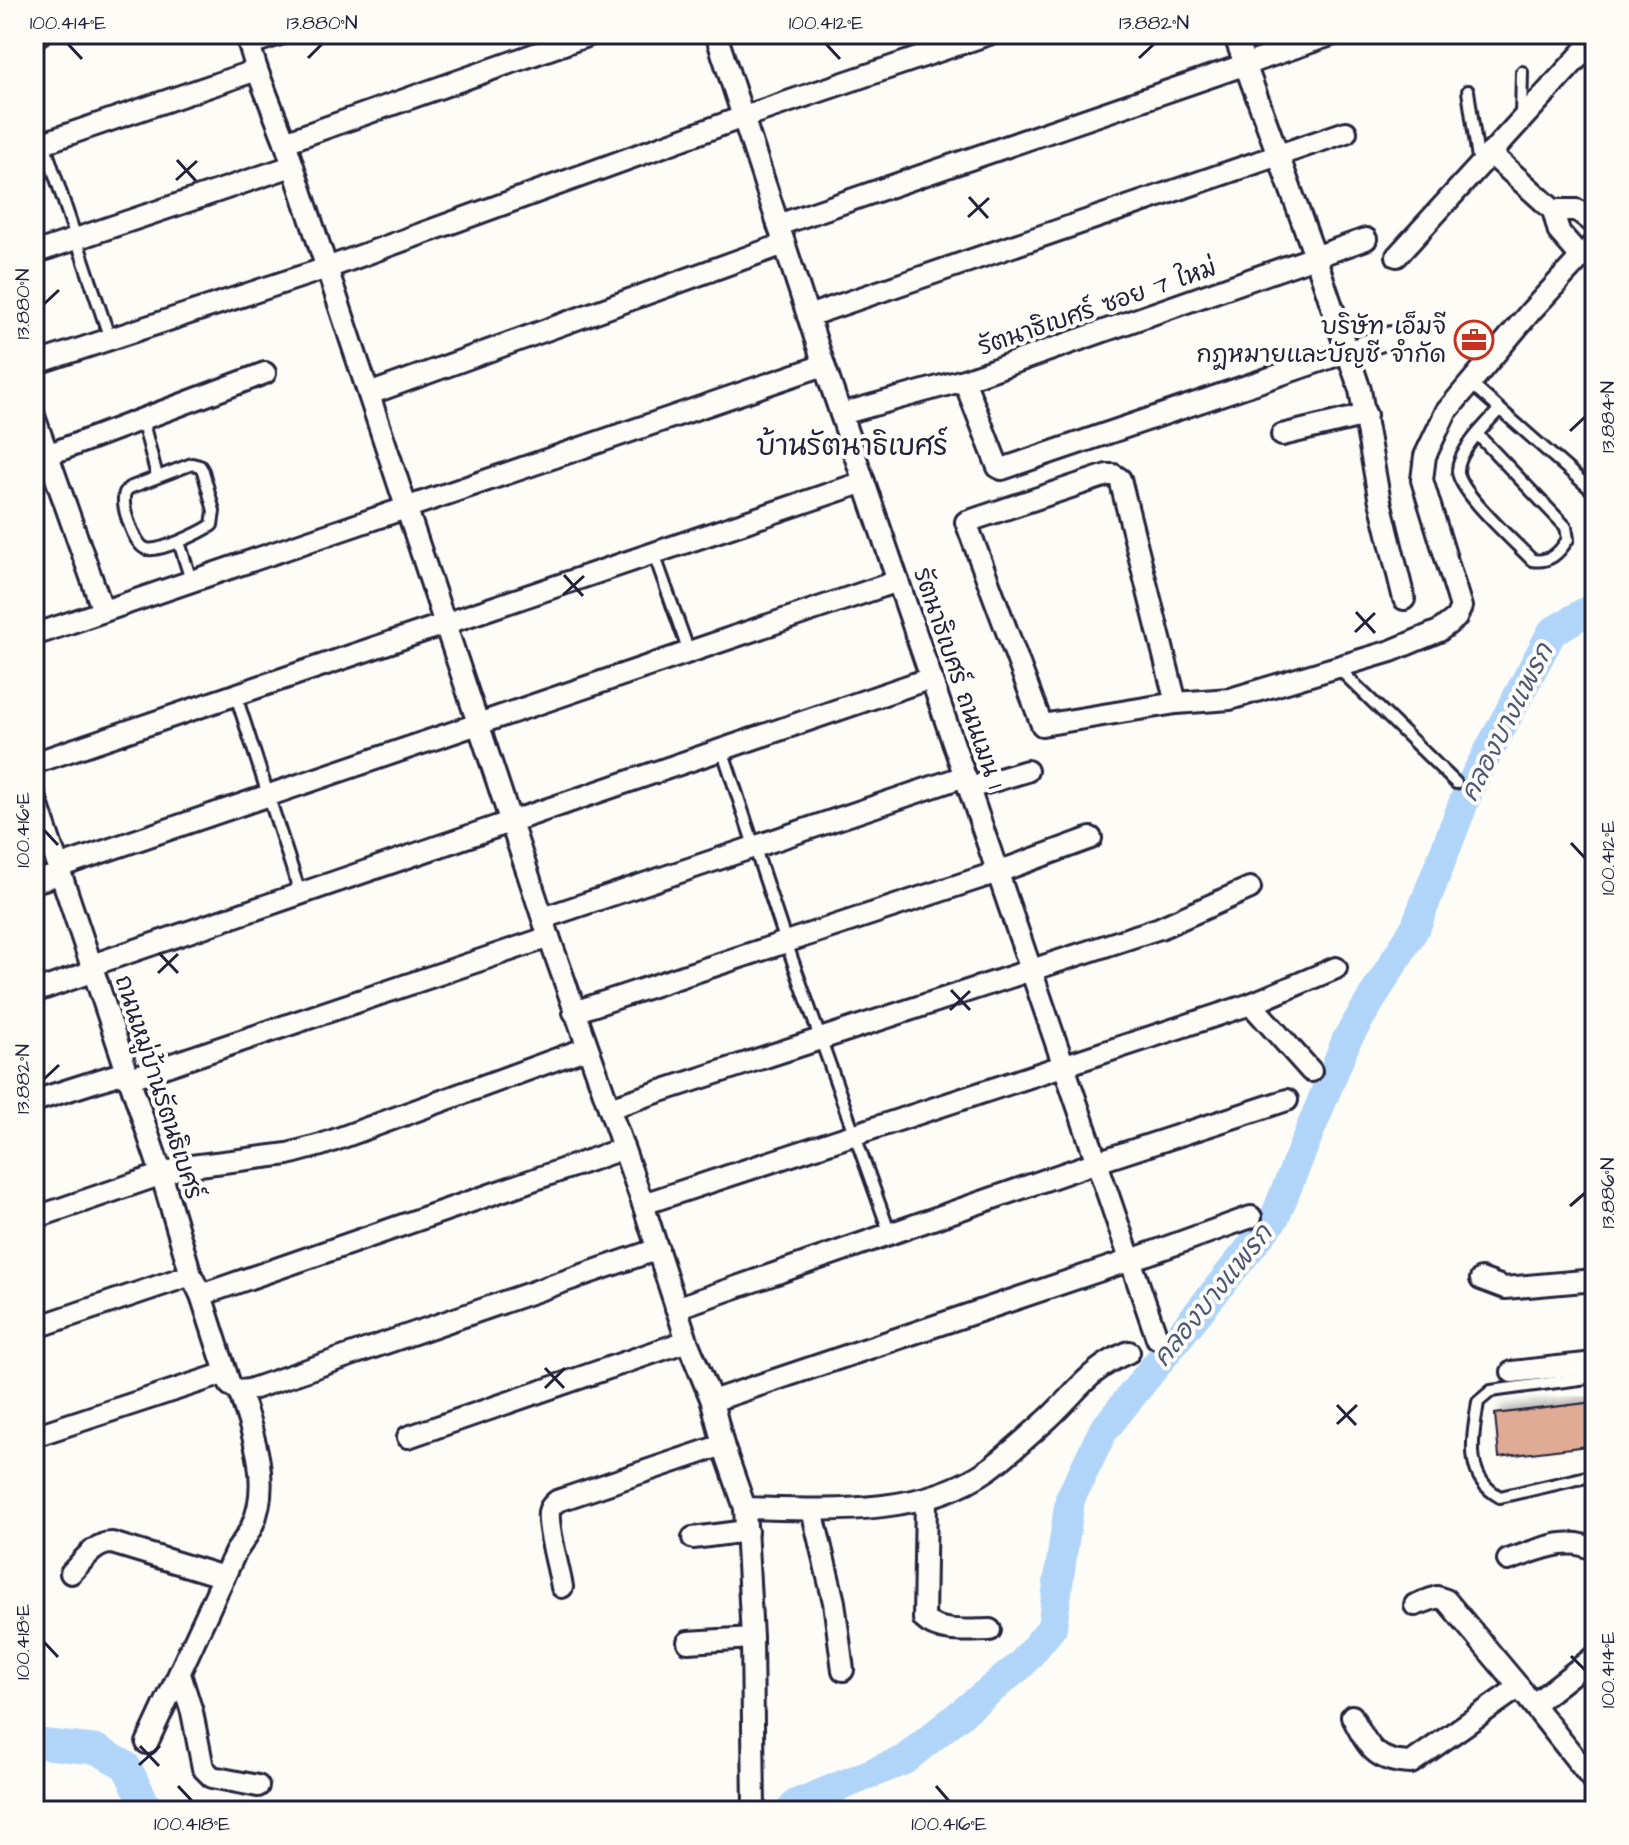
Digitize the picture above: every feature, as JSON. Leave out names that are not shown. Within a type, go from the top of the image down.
[{"type":"street","points":[[34,36],[40,34]]},
{"type":"street","points":[[280,34],[248,39],[257,70],[285,142],[574,1012],[643,1204],[687,1341],[712,1401],[723,1445],[745,1508],[752,1638],[754,1811]]},
{"type":"street","points":[[285,142],[592,34]]},
{"type":"street","name":"รัตนาธิเบศร์ ถนนเมน 1","points":[[716,34],[824,365],[1157,1338]]},
{"type":"street","points":[[34,364],[327,268],[743,117],[989,34]]},
{"type":"street","points":[[1234,34],[1360,390],[1379,497],[1404,599]]},
{"type":"street","points":[[369,394],[781,235],[1244,63],[1334,34]]},
{"type":"street","points":[[1397,256],[1595,39]]},
{"type":"street","points":[[39,144],[257,70]]},
{"type":"street","points":[[808,316],[1346,132]]},
{"type":"street","points":[[1484,159],[1553,210],[1577,210],[1595,224]]},
{"type":"street","points":[[34,253],[292,166]]},
{"type":"street","points":[[1176,703],[1120,479],[1107,475],[966,522],[1042,725],[1176,703],[1230,699],[1403,646],[1439,631],[1456,618],[1461,607],[1422,480],[1425,456],[1446,412],[1588,250],[1559,232],[1553,210]]},
{"type":"street","name":"รัตนาธิเบศร์ ซอย 7 ใหม่","points":[[841,414],[964,380],[1366,239]]},
{"type":"street","points":[[964,380],[998,467],[1002,469],[1391,337]]},
{"type":"street","points":[[34,635],[824,365]]},
{"type":"street","points":[[47,455],[265,373]]},
{"type":"street","points":[[1282,435],[1366,415]]},
{"type":"street","points":[[34,416],[103,611]]},
{"type":"street","points":[[34,763],[864,482]]},
{"type":"street","points":[[34,882],[267,795],[898,581]]},
{"type":"street","points":[[34,992],[300,893],[931,678]]},
{"type":"street","points":[[34,1101],[126,1076],[546,928],[755,847],[967,782],[1027,771]]},
{"type":"street","name":"ถนนหมู่บ้านรัตนธิเบศร์","points":[[34,794],[161,1173],[191,1275],[201,1295],[230,1385],[239,1391],[256,1443],[260,1487],[252,1526],[235,1553],[147,1743]]},
{"type":"street","points":[[574,1012],[998,872],[1091,838]]},
{"type":"street","points":[[609,1108],[1160,928],[1250,888]]},
{"type":"street","points":[[643,1204],[1251,1004],[1336,968]]},
{"type":"street","points":[[1251,1004],[1311,1071]]},
{"type":"street","points":[[34,1218],[161,1173],[199,1164],[288,1154],[321,1145],[587,1048]]},
{"type":"street","points":[[676,1308],[1097,1162],[1287,1100]]},
{"type":"street","points":[[201,1295],[622,1149]]},
{"type":"street","points":[[712,1401],[1251,1217]]},
{"type":"street","points":[[239,1391],[658,1249]]},
{"type":"street","points":[[34,1328],[191,1275]]},
{"type":"street","points":[[1481,1279],[1505,1288],[1595,1280]]},
{"type":"street","points":[[408,1437],[687,1341]]},
{"type":"street","points":[[745,1508],[841,1510],[926,1499],[943,1493],[988,1470],[1046,1421],[1094,1371],[1129,1352]]},
{"type":"street","points":[[1512,1372],[1595,1363]]},
{"type":"street","points":[[34,1436],[226,1373]]},
{"type":"street","points":[[562,1587],[549,1511],[557,1501],[723,1445]]},
{"type":"street","points":[[926,1499],[924,1619],[931,1626],[946,1629],[990,1630]]},
{"type":"street","points":[[812,1510],[834,1602],[843,1670]]},
{"type":"street","points":[[693,1538],[747,1531]]},
{"type":"street","points":[[1508,1560],[1566,1542],[1591,1547],[1595,1551]]},
{"type":"street","points":[[71,1573],[95,1548],[102,1543],[112,1543],[224,1577]]},
{"type":"street","points":[[1415,1605],[1437,1597],[1446,1600],[1534,1704],[1595,1783]]},
{"type":"street","points":[[688,1642],[752,1638]]},
{"type":"street","points":[[1534,1704],[1595,1656]]},
{"type":"street","points":[[180,1674],[192,1712],[203,1768],[212,1777],[258,1786]]},
{"type":"street","points":[[1352,1716],[1368,1747],[1394,1763],[1411,1763],[1519,1687]]},
{"type":"lane","points":[[1521,119],[1522,72]]},
{"type":"lane","points":[[1468,91],[1484,159]]},
{"type":"lane","points":[[34,113],[39,144],[76,238],[110,339]]},
{"type":"lane","points":[[1470,383],[1595,493]]},
{"type":"lane","points":[[1477,434],[1566,527],[1568,539],[1561,550],[1549,559],[1532,560],[1467,492],[1458,477],[1457,467],[1477,434],[1499,410]]},
{"type":"lane","points":[[142,419],[157,476]]},
{"type":"lane","points":[[192,464],[200,466],[203,471],[214,520],[206,529],[179,542],[144,549],[137,543],[123,500],[129,488],[192,464]]},
{"type":"lane","points":[[179,542],[191,580]]},
{"type":"lane","points":[[654,554],[689,652]]},
{"type":"lane","points":[[1337,667],[1456,783]]},
{"type":"lane","points":[[236,696],[300,893]]},
{"type":"lane","points":[[722,749],[819,1039],[890,1234]]},
{"type":"lane","points":[[1595,1377],[1491,1391],[1478,1402],[1472,1444],[1475,1473],[1489,1491],[1500,1497],[1595,1475]]},
{"type":"building","points":[[1595,1402],[1595,1445],[1499,1457],[1495,1414]]},
{"type":"waterway","name":"คลองบางแพรก","points":[[790,1811],[796,1804],[904,1760],[1021,1665],[1052,1627],[1070,1499],[1103,1431],[1275,1217],[1347,1039],[1416,926],[1470,786],[1552,632],[1595,606]]},
{"type":"waterway","name":"คลองบางแพรก","points":[[34,1743],[98,1750],[126,1766],[149,1811]]},
{"type":"place","name":"บริษัท เอ็มจี กฎหมายและบัญชี จำกัด","points":[[1474,340]]},
{"type":"district","name":"บ้านรัตนาธิเบศร์","points":[[852,445]]}]
